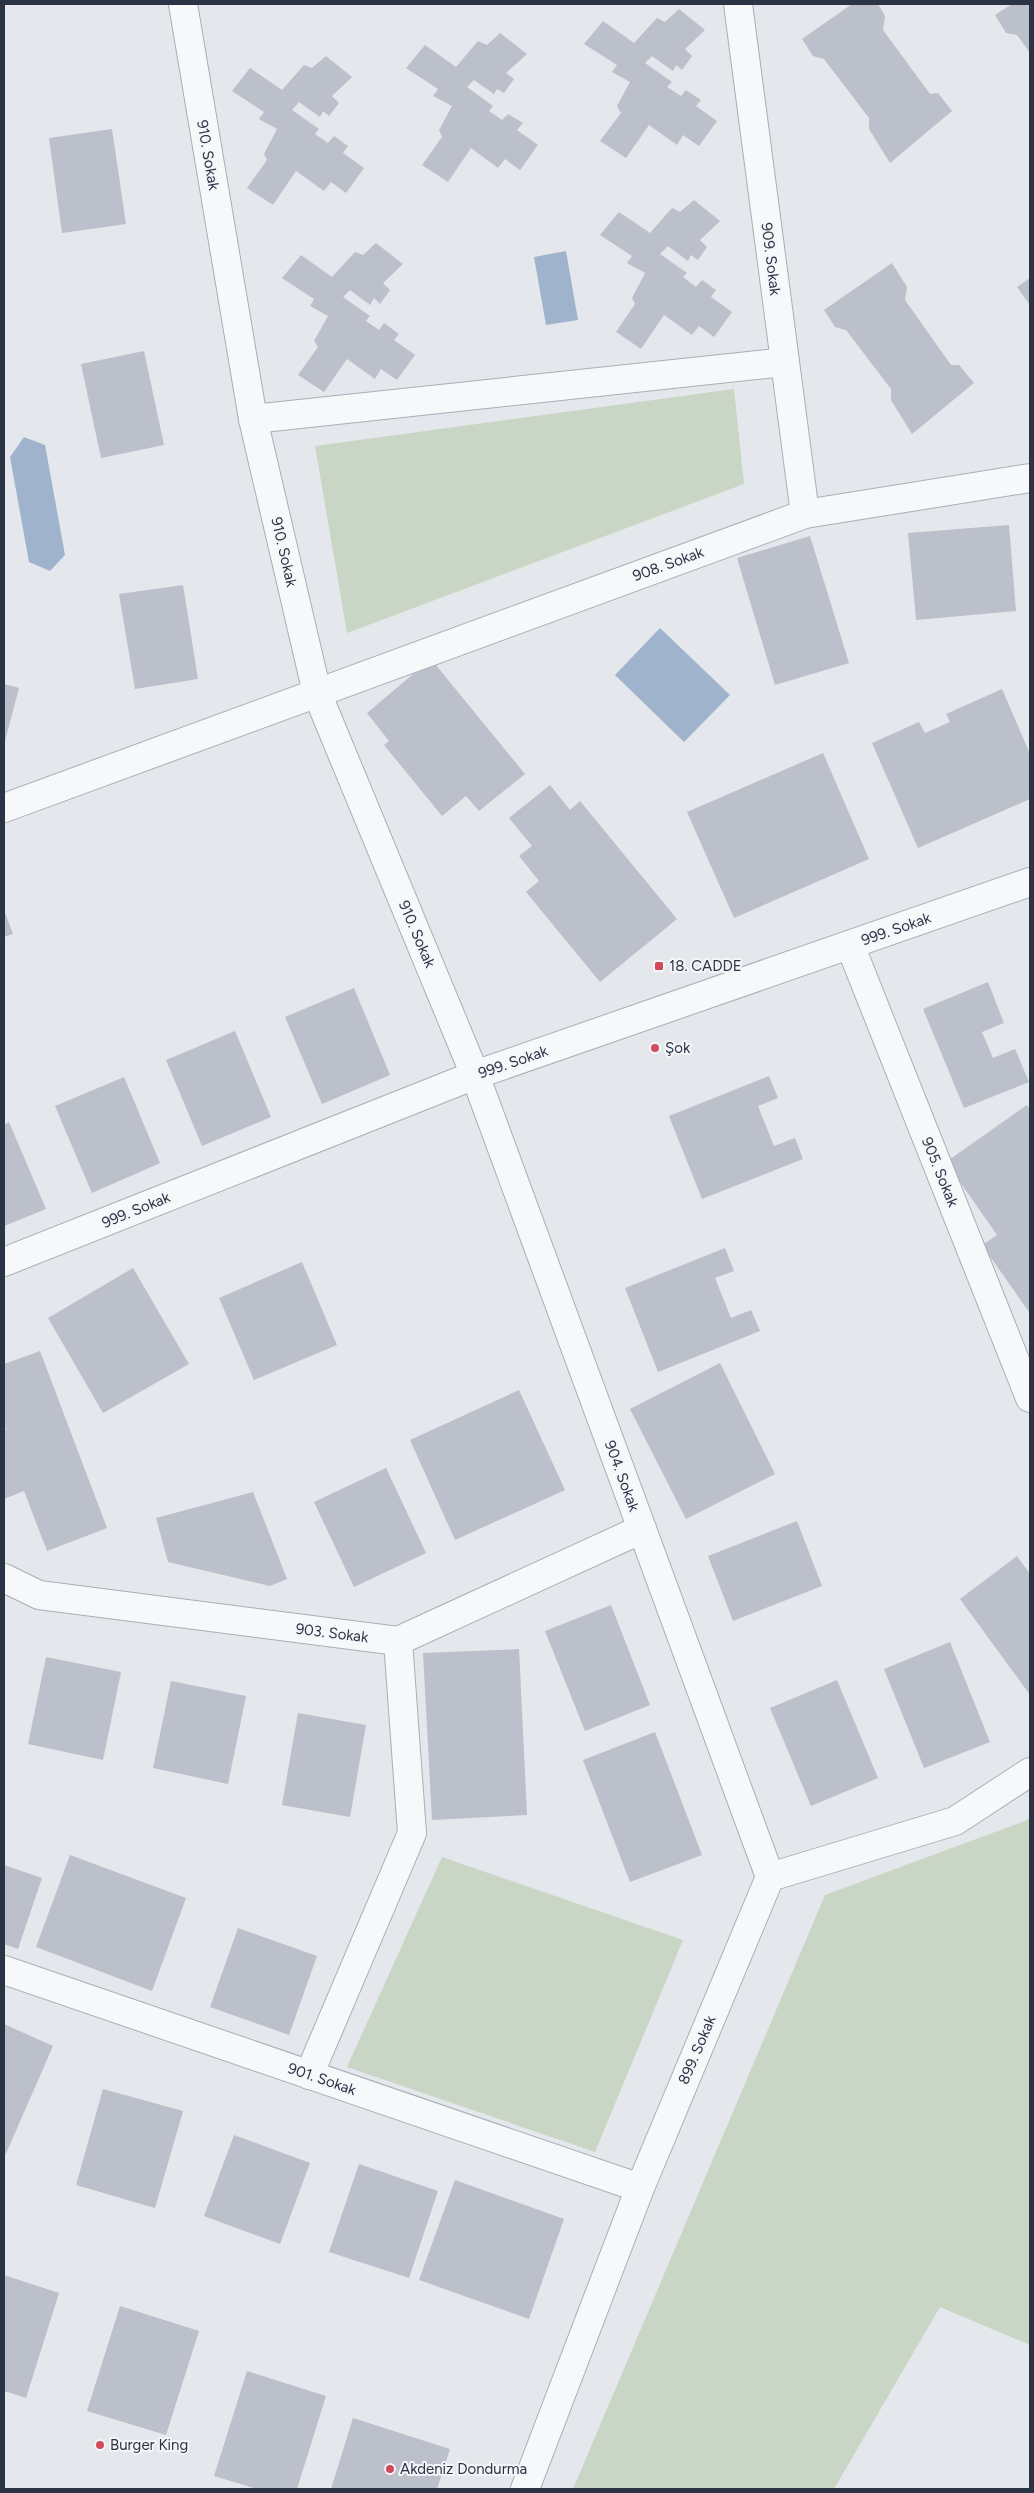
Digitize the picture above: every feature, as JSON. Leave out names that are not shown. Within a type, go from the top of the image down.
[{"type":"street","name":"910. Sokak","points":[[183,4],[253,419],[317,694],[475,1075]]},
{"type":"street","name":"909. Sokak","points":[[738,4],[804,514]]},
{"type":"street","points":[[253,419],[785,362]]},
{"type":"street","name":"908. Sokak","points":[[4,808],[804,514],[1030,478]]},
{"type":"street","name":"999. Sokak","points":[[4,1262],[475,1075],[1030,882]]},
{"type":"street","name":"905. Sokak","points":[[850,945],[1030,1398]]},
{"type":"street","name":"904. Sokak","points":[[475,1075],[770,1877]]},
{"type":"street","points":[[309,2075],[412,1833],[398,1641],[642,1529]]},
{"type":"street","name":"903. Sokak","points":[[4,1578],[39,1595],[398,1641]]},
{"type":"street","points":[[770,1877],[955,1821],[1030,1772]]},
{"type":"street","name":"899. Sokak","points":[[525,2489],[640,2188],[770,1877]]},
{"type":"street","name":"901. Sokak","points":[[4,1970],[640,2188]]},
{"type":"green space","points":[[734,389],[744,484],[347,633],[315,446]]},
{"type":"green space","points":[[1030,1819],[1030,2345],[940,2307],[834,2489],[573,2489],[825,1895]]},
{"type":"green space","points":[[442,1857],[683,1940],[595,2152],[347,2067]]},
{"type":"water","points":[[566,251],[578,320],[546,325],[534,257]]},
{"type":"water","points":[[24,437],[45,445],[65,555],[50,571],[29,562],[10,457]]},
{"type":"water","points":[[660,628],[730,695],[684,742],[615,675]]},
{"type":"building","points":[[852,4],[878,4],[885,16],[883,30],[930,94],[938,93],[952,111],[890,163],[869,129],[869,118],[824,59],[813,56],[802,39]]},
{"type":"building","points":[[1012,4],[1030,4],[1030,53],[1017,35],[1006,33],[995,15]]},
{"type":"building","points":[[679,9],[705,30],[685,49],[692,56],[682,70],[676,65],[673,71],[652,56],[645,63],[672,82],[667,87],[681,96],[686,90],[701,100],[696,106],[717,121],[699,146],[683,135],[677,145],[649,125],[626,158],[600,141],[621,113],[617,106],[630,82],[612,72],[617,65],[584,44],[603,21],[634,43],[657,18],[665,22]]},
{"type":"building","points":[[500,33],[527,54],[506,73],[514,79],[504,93],[497,89],[494,94],[474,80],[467,87],[493,106],[489,111],[502,120],[508,114],[523,123],[517,130],[538,145],[520,170],[505,159],[498,168],[471,148],[448,182],[422,165],[442,137],[439,130],[452,106],[433,96],[438,89],[406,68],[425,45],[456,67],[478,41],[487,45]]},
{"type":"building","points":[[326,56],[352,77],[332,96],[339,103],[329,116],[323,111],[320,117],[299,102],[292,110],[319,129],[315,134],[328,143],[334,136],[348,146],[343,153],[364,168],[346,193],[331,182],[324,191],[296,171],[273,205],[247,188],[267,160],[264,154],[277,129],[259,119],[264,112],[232,91],[250,68],[282,90],[304,65],[312,68]]},
{"type":"building","points":[[112,129],[126,224],[62,233],[49,138]]},
{"type":"building","points":[[694,200],[720,221],[700,240],[707,247],[698,260],[691,255],[688,261],[668,246],[660,254],[687,273],[683,277],[696,287],[702,280],[716,290],[711,297],[732,312],[714,337],[699,326],[692,335],[664,315],[641,349],[616,332],[635,304],[632,298],[645,273],[627,263],[632,256],[600,235],[619,212],[650,233],[672,208],[680,212]]},
{"type":"building","points":[[376,243],[403,264],[383,283],[390,290],[380,304],[374,298],[370,305],[350,290],[343,297],[370,316],[366,321],[379,330],[384,323],[399,334],[394,340],[415,355],[397,380],[381,369],[375,379],[347,359],[324,392],[298,375],[318,347],[314,341],[328,316],[310,306],[314,299],[282,278],[301,255],[332,277],[355,252],[363,255]]},
{"type":"building","points":[[892,263],[907,287],[905,300],[951,365],[959,365],[974,383],[912,434],[891,400],[891,389],[846,330],[835,327],[824,310]]},
{"type":"building","points":[[1030,278],[1030,305],[1017,287]]},
{"type":"building","points":[[144,351],[164,445],[101,458],[81,364]]},
{"type":"building","points":[[1009,525],[1016,611],[916,620],[908,533]]},
{"type":"building","points":[[810,536],[849,663],[775,685],[737,558]]},
{"type":"building","points":[[183,585],[198,679],[135,689],[119,594]]},
{"type":"building","points":[[431,659],[525,774],[479,811],[466,796],[442,816],[384,745],[389,741],[367,713]]},
{"type":"building","points":[[4,684],[19,688],[4,745]]},
{"type":"building","points":[[1002,689],[1030,754],[1030,799],[918,848],[872,743],[919,722],[925,733],[950,722],[946,714]]},
{"type":"building","points":[[823,753],[869,859],[734,918],[687,812]]},
{"type":"building","points":[[550,785],[570,810],[580,801],[677,919],[600,982],[526,892],[539,881],[519,856],[532,846],[509,818]]},
{"type":"building","points":[[4,910],[13,934],[4,937]]},
{"type":"building","points":[[988,982],[1004,1023],[982,1032],[993,1058],[1015,1049],[1029,1082],[964,1108],[923,1009]]},
{"type":"building","points":[[354,988],[390,1075],[322,1104],[285,1017]]},
{"type":"building","points":[[235,1031],[271,1117],[202,1146],[166,1060]]},
{"type":"building","points":[[769,1076],[778,1098],[758,1106],[774,1146],[795,1138],[803,1159],[702,1199],[669,1116]]},
{"type":"building","points":[[124,1077],[160,1163],[92,1193],[55,1106]]},
{"type":"building","points":[[1027,1105],[1030,1110],[1029,1312],[982,1245],[997,1235],[946,1162]]},
{"type":"building","points":[[9,1122],[46,1209],[4,1226],[4,1125]]},
{"type":"building","points":[[725,1248],[734,1271],[715,1278],[731,1318],[751,1310],[760,1331],[658,1372],[625,1288]]},
{"type":"building","points":[[302,1262],[337,1345],[254,1380],[219,1298]]},
{"type":"building","points":[[133,1268],[189,1364],[103,1413],[48,1318]]},
{"type":"building","points":[[40,1351],[107,1528],[47,1551],[24,1491],[4,1499],[4,1431],[6,1430],[4,1423],[4,1364]]},
{"type":"building","points":[[720,1363],[775,1474],[686,1519],[630,1409]]},
{"type":"building","points":[[519,1390],[565,1490],[455,1540],[410,1440]]},
{"type":"building","points":[[386,1468],[426,1553],[354,1587],[314,1502]]},
{"type":"building","points":[[253,1492],[287,1579],[270,1586],[168,1562],[156,1518]]},
{"type":"building","points":[[797,1521],[822,1586],[733,1621],[708,1556]]},
{"type":"building","points":[[1017,1556],[1030,1574],[1030,1695],[960,1599]]},
{"type":"building","points":[[611,1605],[650,1705],[585,1731],[545,1631]]},
{"type":"building","points":[[950,1642],[990,1742],[924,1768],[884,1669]]},
{"type":"building","points":[[519,1649],[527,1815],[432,1820],[423,1653]]},
{"type":"building","points":[[46,1657],[121,1672],[103,1760],[28,1744]]},
{"type":"building","points":[[837,1680],[878,1778],[811,1806],[770,1708]]},
{"type":"building","points":[[171,1681],[246,1696],[228,1784],[153,1768]]},
{"type":"building","points":[[298,1713],[366,1725],[350,1817],[282,1805]]},
{"type":"building","points":[[655,1732],[702,1855],[630,1882],[583,1760]]},
{"type":"building","points":[[70,1855],[186,1898],[152,1991],[36,1947]]},
{"type":"building","points":[[4,1865],[42,1878],[18,1949],[4,1944]]},
{"type":"building","points":[[238,1928],[317,1956],[289,2035],[210,2007]]},
{"type":"building","points":[[4,2024],[53,2046],[4,2158]]},
{"type":"building","points":[[103,2089],[183,2111],[155,2208],[76,2185]]},
{"type":"building","points":[[234,2135],[310,2163],[280,2244],[204,2216]]},
{"type":"building","points":[[359,2164],[438,2191],[409,2278],[329,2252]]},
{"type":"building","points":[[455,2180],[564,2219],[529,2319],[419,2280]]},
{"type":"building","points":[[4,2275],[59,2293],[26,2398],[4,2391]]},
{"type":"building","points":[[120,2306],[199,2331],[166,2435],[87,2411]]},
{"type":"building","points":[[247,2371],[326,2396],[297,2489],[257,2489],[214,2476]]},
{"type":"building","name":"Akdeniz Dondurma","points":[[353,2418],[450,2449],[437,2489],[331,2489]]},
{"type":"place","name":"18. CADDE","points":[[659,966]]},
{"type":"place","name":"Şok","points":[[655,1048]]},
{"type":"place","name":"Burger King","points":[[100,2445]]},
{"type":"place","name":"Akdeniz Dondurma","points":[[390,2469]]}]
